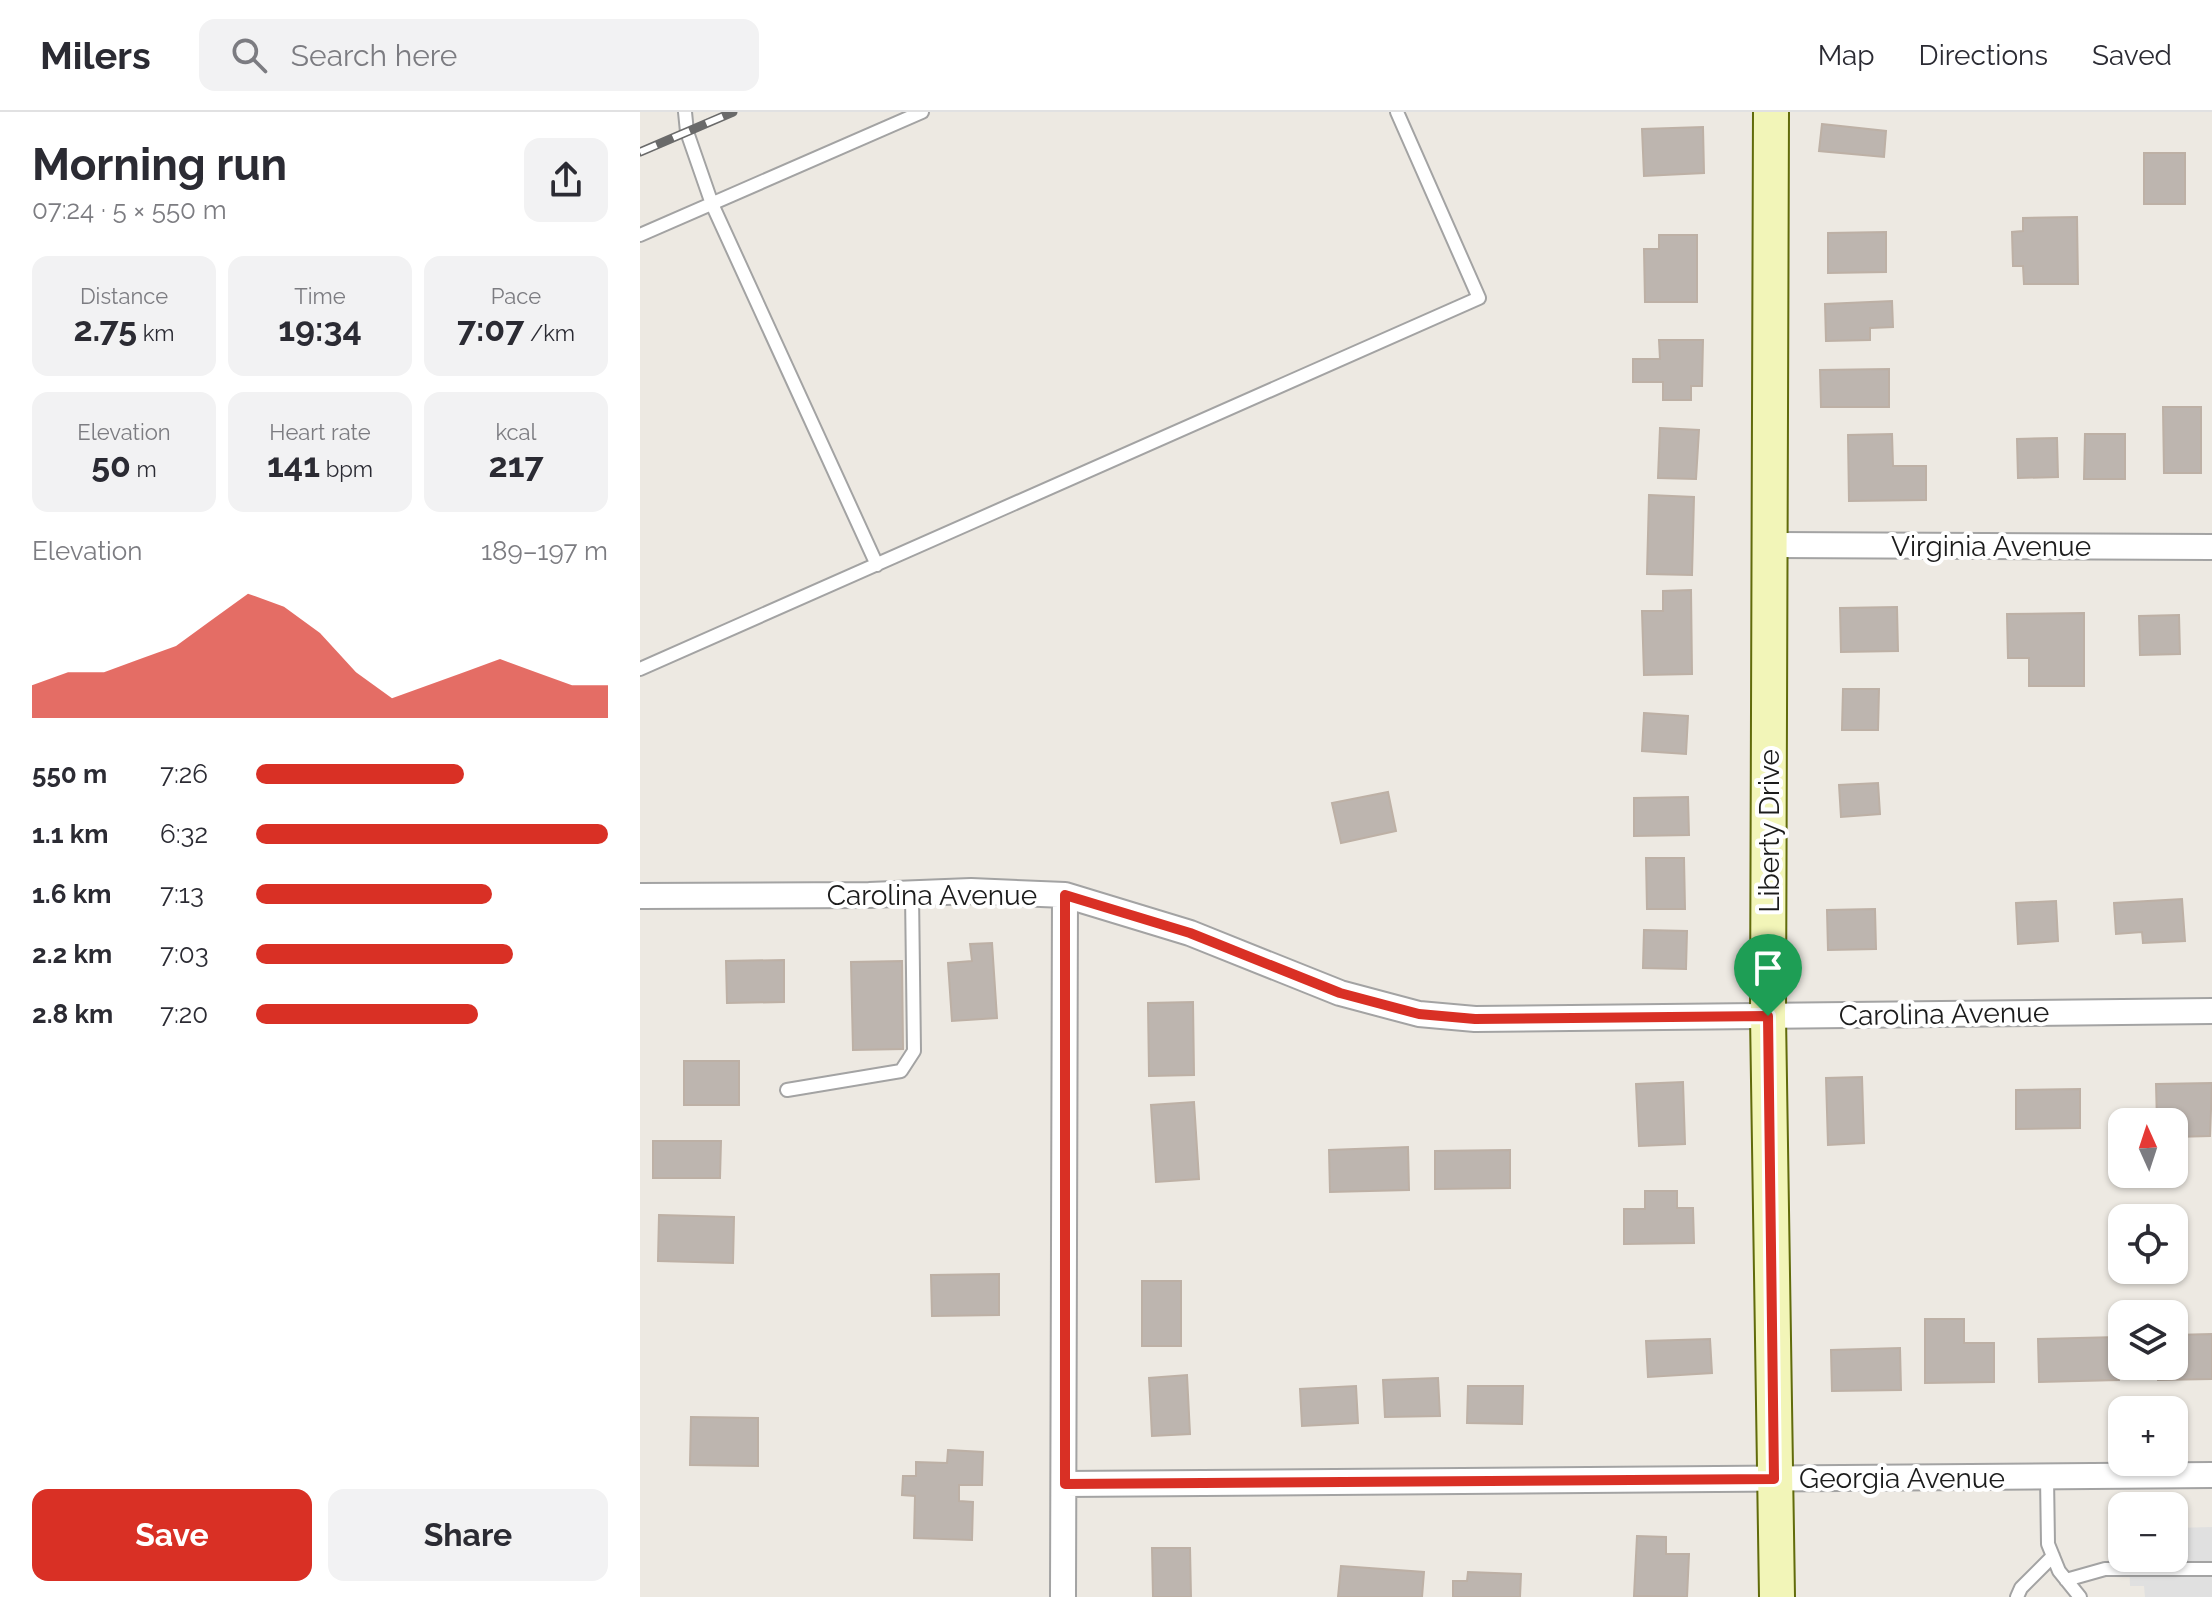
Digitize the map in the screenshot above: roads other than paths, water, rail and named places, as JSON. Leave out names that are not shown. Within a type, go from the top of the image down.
[{"type":"street","name":"Liberty Drive","points":[[1771,112],[1768,1016],[1777,1597]]},
{"type":"street","name":"Virginia Avenue","points":[[1771,545],[2212,547]]},
{"type":"street","name":"Carolina Avenue","points":[[640,896],[971,891],[1065,895],[1190,933],[1340,993],[1419,1014],[1475,1019],[2212,1011]]},
{"type":"street","points":[[1063,1597],[1065,895]]},
{"type":"street","name":"Georgia Avenue","points":[[1065,1484],[2212,1475]]},
{"type":"lane","points":[[685,112],[687,132],[712,204],[877,565]]},
{"type":"lane","points":[[640,235],[922,112]]},
{"type":"lane","points":[[640,669],[1479,298],[1397,112]]},
{"type":"lane","points":[[787,1090],[901,1071],[914,1051],[912,894]]},
{"type":"lane","points":[[2047,1477],[2048,1544],[2059,1571],[2080,1597]]},
{"type":"lane","points":[[2017,1597],[2021,1588],[2053,1556]]},
{"type":"lane","points":[[2066,1580],[2105,1569],[2212,1569]]},
{"type":"railway","points":[[640,152],[733,112]]}]
